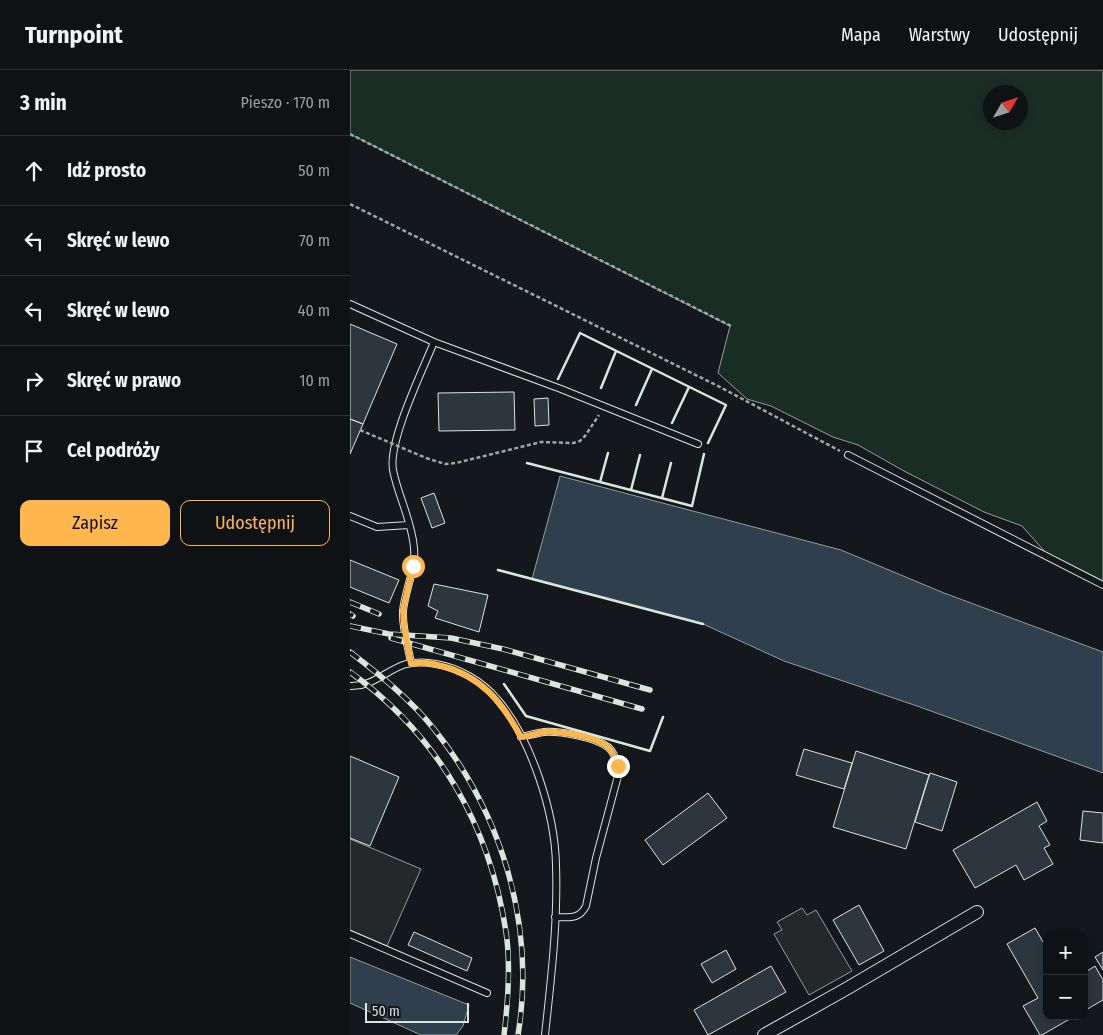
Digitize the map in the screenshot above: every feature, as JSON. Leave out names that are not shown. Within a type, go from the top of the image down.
[{"type":"street","points":[[764,1035],[977,912]]},
{"type":"lane","points":[[350,304],[434,342],[604,406],[698,444]]},
{"type":"lane","points":[[411,664],[403,610],[413,566],[414,548],[393,469],[393,451],[403,420],[434,342]]},
{"type":"lane","points":[[848,455],[1103,585]]},
{"type":"lane","points":[[350,516],[377,528],[409,525]]},
{"type":"lane","points":[[350,686],[366,684],[404,665],[419,662],[436,664],[454,669],[484,686],[497,699],[511,718],[534,766],[550,816],[556,863],[555,917],[545,1035]]},
{"type":"lane","points":[[521,737],[544,732],[565,733],[600,743],[609,748],[618,766],[618,776],[596,858],[586,906],[576,918],[555,917]]},
{"type":"lane","points":[[350,934],[488,993]]},
{"type":"path","points":[[350,134],[731,326]]},
{"type":"path","points":[[350,204],[718,386],[848,455]]},
{"type":"path","points":[[360,430],[426,458],[445,464],[456,463],[542,442],[573,443],[580,441],[604,406]]},
{"type":"green space","points":[[350,70],[1103,70],[1103,583],[1054,562],[1022,526],[984,512],[858,445],[833,437],[771,406],[747,399],[718,373],[730,326],[350,134]]},
{"type":"shaded area","points":[[350,839],[421,869],[387,946],[350,930]]},
{"type":"shaded area","points":[[802,908],[807,915],[816,910],[852,971],[809,995],[774,934],[782,930],[777,922]]},
{"type":"water","points":[[560,476],[841,550],[944,593],[1103,652],[1103,773],[917,706],[784,661],[703,624],[532,579]]},
{"type":"water","points":[[350,957],[469,1005],[463,1026],[456,1035],[421,1035],[350,1003]]},
{"type":"building","points":[[350,324],[397,344],[363,424],[350,419]]},
{"type":"building","points":[[514,392],[515,430],[439,431],[438,393]]},
{"type":"building","points":[[548,398],[549,425],[535,426],[534,399]]},
{"type":"building","points":[[350,419],[363,424],[350,454]]},
{"type":"building","points":[[434,493],[445,523],[432,528],[421,498]]},
{"type":"building","points":[[350,560],[399,580],[389,603],[350,587]]},
{"type":"building","points":[[434,584],[488,595],[479,632],[435,618],[438,611],[428,606]]},
{"type":"building","points":[[804,749],[852,763],[844,789],[796,775]]},
{"type":"building","points":[[856,751],[929,775],[906,849],[833,827]]},
{"type":"building","points":[[350,756],[399,777],[370,846],[350,838]]},
{"type":"building","points":[[930,773],[957,782],[942,831],[915,822]]},
{"type":"building","points":[[708,793],[727,818],[663,865],[645,840]]},
{"type":"building","points":[[1037,802],[1047,821],[1039,826],[1050,845],[1044,848],[1053,864],[1024,880],[1016,865],[975,888],[953,850]]},
{"type":"building","points":[[1083,811],[1103,813],[1103,843],[1080,840]]},
{"type":"building","points":[[859,905],[884,951],[859,965],[833,920]]},
{"type":"building","points":[[1035,928],[1043,942],[1043,1020],[1068,1020],[1042,1035],[1040,1035],[1023,1006],[1038,998],[1007,944]]},
{"type":"building","points":[[414,932],[472,958],[467,971],[408,945]]},
{"type":"building","points":[[726,950],[736,969],[712,983],[701,964]]},
{"type":"building","points":[[1103,952],[1103,970],[1095,957]]},
{"type":"building","points":[[771,966],[786,992],[708,1035],[694,1010]]},
{"type":"building","points":[[1095,966],[1103,980],[1103,1000],[1088,1009],[1088,975],[1088,970]]},
{"type":"railway","points":[[350,602],[379,614]]},
{"type":"railway","points":[[350,626],[389,634],[451,638],[503,649],[650,690]]},
{"type":"railway","points":[[391,638],[642,709]]},
{"type":"railway","points":[[350,652],[405,698],[434,729],[458,762],[478,797],[495,834],[508,873],[517,913],[522,953],[522,994],[518,1035]]},
{"type":"railway","points":[[350,672],[381,697],[409,724],[434,754],[455,786],[473,820],[487,856],[498,893],[506,932],[508,984],[504,1035]]},
{"type":"wall","points":[[558,379],[580,333],[726,405],[708,443]]},
{"type":"wall","points":[[601,388],[616,351]]},
{"type":"wall","points":[[636,405],[652,369]]},
{"type":"wall","points":[[672,423],[689,387]]},
{"type":"wall","points":[[600,482],[608,453]]},
{"type":"wall","points":[[527,463],[692,506],[704,454]]},
{"type":"wall","points":[[631,490],[640,455]]},
{"type":"wall","points":[[662,498],[671,463]]},
{"type":"wall","points":[[498,570],[703,624]]},
{"type":"wall","points":[[504,684],[526,716],[650,751],[663,717]]},
{"type":"route","points":[[413,566],[403,610],[411,664],[419,662],[436,664],[469,676],[484,686],[497,699],[511,718],[521,737],[544,732],[565,733],[600,743],[609,748],[618,766]]}]
